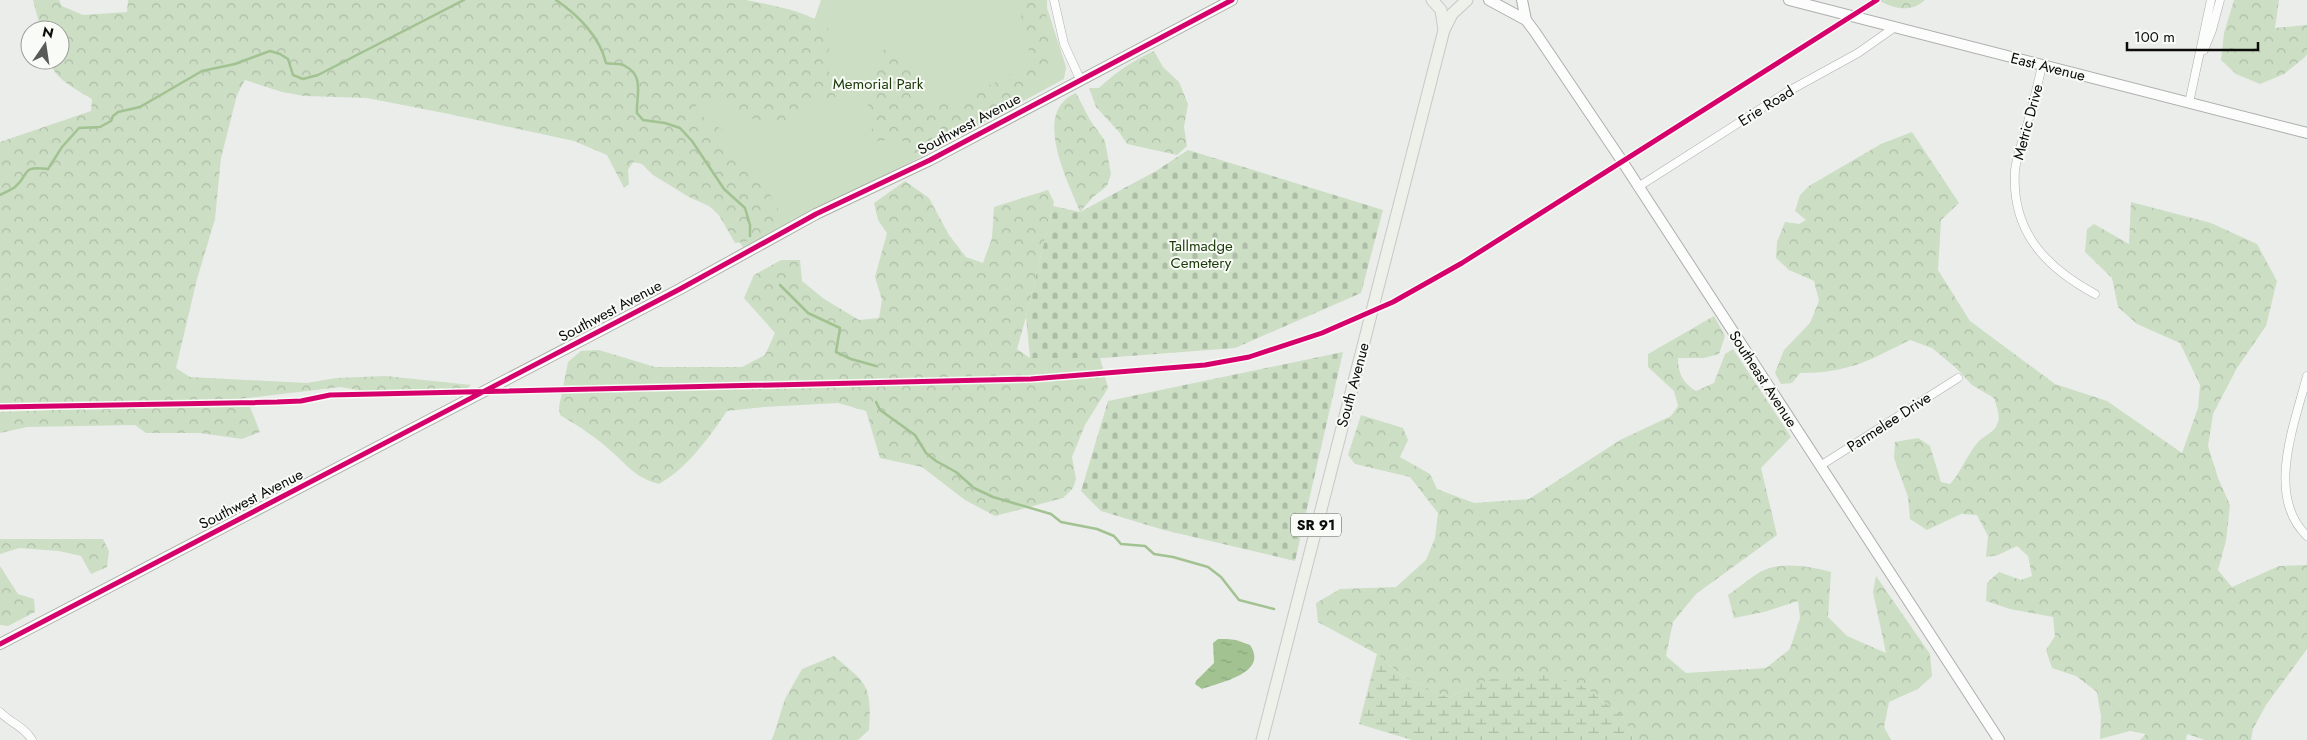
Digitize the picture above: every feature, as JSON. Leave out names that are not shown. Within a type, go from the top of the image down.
[{"type":"main road","name":"South Avenue","points":[[1432,0],[1441,10],[1444,30]]},
{"type":"main road","name":"South Avenue","points":[[1262,740],[1444,30],[1452,14],[1468,0]]},
{"type":"street","points":[[1054,0],[1064,44],[1080,79]]},
{"type":"street","name":"Southwest Avenue","points":[[0,644],[671,293],[816,214],[930,160],[1232,0]]},
{"type":"street","name":"Southeast Avenue","points":[[1489,0],[1526,20]]},
{"type":"street","name":"Southeast Avenue","points":[[1522,0],[1526,20],[1638,187],[1999,740]]},
{"type":"street","name":"East Avenue","points":[[1789,0],[2307,133]]},
{"type":"street","points":[[2189,103],[2211,0]]},
{"type":"street","points":[[2199,61],[2212,30],[2220,0]]},
{"type":"street","name":"Erie Road","points":[[1638,187],[1786,92],[1858,54],[1895,27]]},
{"type":"street","name":"Metric Drive","points":[[2042,66],[2018,156],[2015,183],[2018,205],[2026,228],[2039,253],[2068,279],[2094,294]]},
{"type":"street","points":[[2307,376],[2284,474],[2286,496],[2292,513],[2307,536]]},
{"type":"street","name":"Parmelee Drive","points":[[1820,466],[1958,378]]},
{"type":"street","points":[[0,712],[20,725],[32,740]]},
{"type":"green space","points":[[33,0],[59,0],[62,6],[83,15],[127,12],[128,0],[746,0],[796,12],[822,23],[829,30],[832,39],[823,61],[833,79],[853,89],[811,107],[792,123],[768,123],[743,116],[719,98],[695,106],[705,119],[721,129],[732,155],[765,185],[781,215],[768,232],[756,238],[735,243],[719,215],[709,206],[689,197],[653,175],[642,164],[633,162],[628,170],[629,184],[624,188],[607,155],[574,141],[367,98],[304,96],[282,92],[245,80],[237,95],[221,158],[215,219],[197,279],[176,368],[190,377],[307,383],[336,378],[386,376],[471,385],[463,392],[420,390],[363,391],[341,387],[238,399],[0,405],[0,142],[91,111],[92,99],[67,83],[54,70],[70,70],[70,20],[38,20]]},
{"type":"green space","name":"Memorial Park","points":[[821,0],[1047,0],[1047,8],[1066,67],[1064,79],[909,163],[743,247],[652,128],[815,18]]},
{"type":"green space","points":[[1023,0],[1044,0],[1049,47],[1048,60],[1042,81],[1036,88],[984,114],[925,151],[913,153],[906,144],[897,139],[879,142],[873,137],[867,98],[877,53],[888,48],[901,53],[918,81],[922,95],[934,107],[947,103],[992,84],[1026,65],[1030,43],[1022,22]]},
{"type":"green space","points":[[1878,0],[1925,0],[1914,7],[1902,8],[1890,6]]},
{"type":"green space","points":[[2234,0],[2279,0],[2275,28],[2307,25],[2307,54],[2305,57],[2284,74],[2260,84],[2236,74],[2221,60],[2224,33]]},
{"type":"green space","points":[[1154,51],[1163,67],[1179,82],[1188,104],[1184,127],[1187,146],[1177,155],[1127,144],[1119,132],[1096,107],[1089,88],[1099,88],[1125,67]]},
{"type":"green space","points":[[1076,93],[1090,120],[1105,141],[1111,174],[1107,186],[1093,197],[1080,212],[1062,166],[1054,131],[1056,115],[1063,102]]},
{"type":"green space","points":[[1912,132],[1959,203],[1941,220],[1938,270],[1970,321],[2055,384],[2107,401],[2182,453],[2198,408],[2200,385],[2180,343],[2137,324],[2118,307],[2112,278],[2085,252],[2087,229],[2094,224],[2129,244],[2131,202],[2211,223],[2257,244],[2277,281],[2266,326],[2237,368],[2213,414],[2208,446],[2218,478],[2230,505],[2226,541],[2218,570],[2232,587],[2279,566],[2307,565],[2307,649],[2266,705],[2253,729],[2251,740],[2205,740],[2187,734],[2186,740],[2140,740],[2146,734],[2130,731],[2100,739],[2101,716],[2097,692],[2076,676],[2052,668],[2046,650],[2055,636],[2053,617],[2010,609],[1986,601],[1987,583],[1999,572],[2021,580],[2032,576],[2028,556],[2017,546],[1998,555],[1986,557],[1988,536],[1977,515],[1961,514],[1927,530],[1910,519],[1908,497],[1894,458],[1895,442],[1918,438],[1930,446],[1941,482],[1950,484],[1979,441],[1996,427],[1999,418],[1994,398],[1972,385],[1955,367],[1932,348],[1910,340],[1869,360],[1832,371],[1800,373],[1792,383],[1781,384],[1775,373],[1784,350],[1810,323],[1819,301],[1814,281],[1789,270],[1776,258],[1777,242],[1785,222],[1799,224],[1806,220],[1795,211],[1800,195],[1809,186],[1881,144]]},
{"type":"green space","name":"Tallmadge Cemetery","points":[[1188,150],[1383,210],[1361,293],[1235,348],[1103,358],[1030,358],[1026,317],[1053,206],[1080,212],[1156,171]]},
{"type":"green space","points":[[905,181],[929,198],[949,235],[966,257],[983,263],[992,238],[994,207],[1048,190],[1054,202],[1017,349],[1030,358],[1100,358],[1108,388],[1085,425],[1072,457],[1076,479],[1073,488],[1063,498],[995,516],[965,500],[922,467],[880,458],[866,411],[838,403],[727,411],[705,442],[688,461],[659,484],[638,475],[600,441],[560,415],[559,407],[568,362],[581,351],[599,350],[655,367],[742,367],[765,355],[775,333],[744,298],[754,275],[781,260],[800,260],[802,281],[824,299],[859,320],[879,318],[882,300],[875,277],[887,233],[878,220],[874,203]]},
{"type":"green space","points":[[1714,316],[1725,336],[1719,354],[1704,358],[1678,358],[1682,378],[1696,391],[1714,383],[1725,354],[1733,349],[1791,437],[1761,468],[1777,535],[1696,594],[1673,622],[1666,656],[1686,673],[1766,668],[1790,649],[1800,618],[1798,601],[1764,612],[1734,618],[1728,595],[1760,572],[1786,566],[1805,566],[1831,572],[1828,617],[1847,636],[1886,653],[1873,592],[1876,576],[1930,654],[1932,676],[1918,689],[1889,702],[1884,727],[1891,740],[1634,740],[1623,716],[1583,686],[1471,686],[1449,698],[1405,678],[1377,654],[1318,622],[1316,603],[1340,589],[1396,587],[1426,560],[1435,538],[1438,513],[1410,477],[1355,464],[1348,455],[1361,415],[1403,428],[1408,440],[1400,457],[1430,474],[1437,489],[1474,503],[1529,499],[1620,440],[1671,416],[1678,406],[1674,391],[1648,367],[1648,354]]},
{"type":"green space","points":[[1343,352],[1295,561],[1164,530],[1101,511],[1081,491],[1108,401]]},
{"type":"green space","points":[[250,407],[260,432],[242,439],[200,433],[146,433],[135,425],[27,427],[0,433],[0,412],[99,408]]},
{"type":"green space","points":[[0,539],[103,539],[109,551],[107,567],[91,574],[81,556],[59,551],[19,548],[0,554]]},
{"type":"green space","points":[[0,566],[18,594],[34,599],[35,612],[8,626],[0,625]]},
{"type":"green space","points":[[1377,654],[1405,678],[1449,698],[1471,686],[1492,679],[1550,675],[1583,686],[1623,716],[1634,740],[1412,740],[1359,724]]},
{"type":"green space","points":[[834,656],[854,673],[865,686],[869,703],[869,730],[858,740],[772,740],[785,699],[802,669]]},
{"type":"water","points":[[1218,639],[1227,639],[1250,645],[1254,655],[1253,663],[1240,675],[1202,689],[1195,684],[1214,663],[1213,643]]},
{"type":"waterway","points":[[0,195],[20,183],[29,170],[33,168],[48,169],[62,147],[79,128],[100,127],[111,121],[118,112],[140,107],[202,71],[235,64],[270,51],[288,59],[293,75],[303,79],[318,75],[464,0]]},
{"type":"waterway","points":[[556,0],[587,27],[599,44],[606,63],[623,65],[635,75],[638,87],[637,113],[643,120],[665,123],[680,128],[692,141],[724,189],[745,208],[750,225],[750,236]]},
{"type":"waterway","points":[[780,285],[808,313],[840,328],[836,352],[851,359],[876,366]]},
{"type":"waterway","points":[[876,402],[880,410],[915,435],[926,453],[956,472],[974,488],[993,497],[1051,514],[1061,522],[1097,529],[1114,536],[1121,544],[1145,546],[1154,554],[1173,557],[1208,567],[1221,577],[1239,600],[1274,609]]},
{"type":"cycle path","points":[[0,644],[680,289],[816,214],[930,160],[1232,0]]},
{"type":"cycle path","points":[[0,407],[277,402],[301,401],[330,395],[1031,379],[1205,365],[1249,357],[1322,333],[1393,302],[1462,263],[1877,0]]}]
